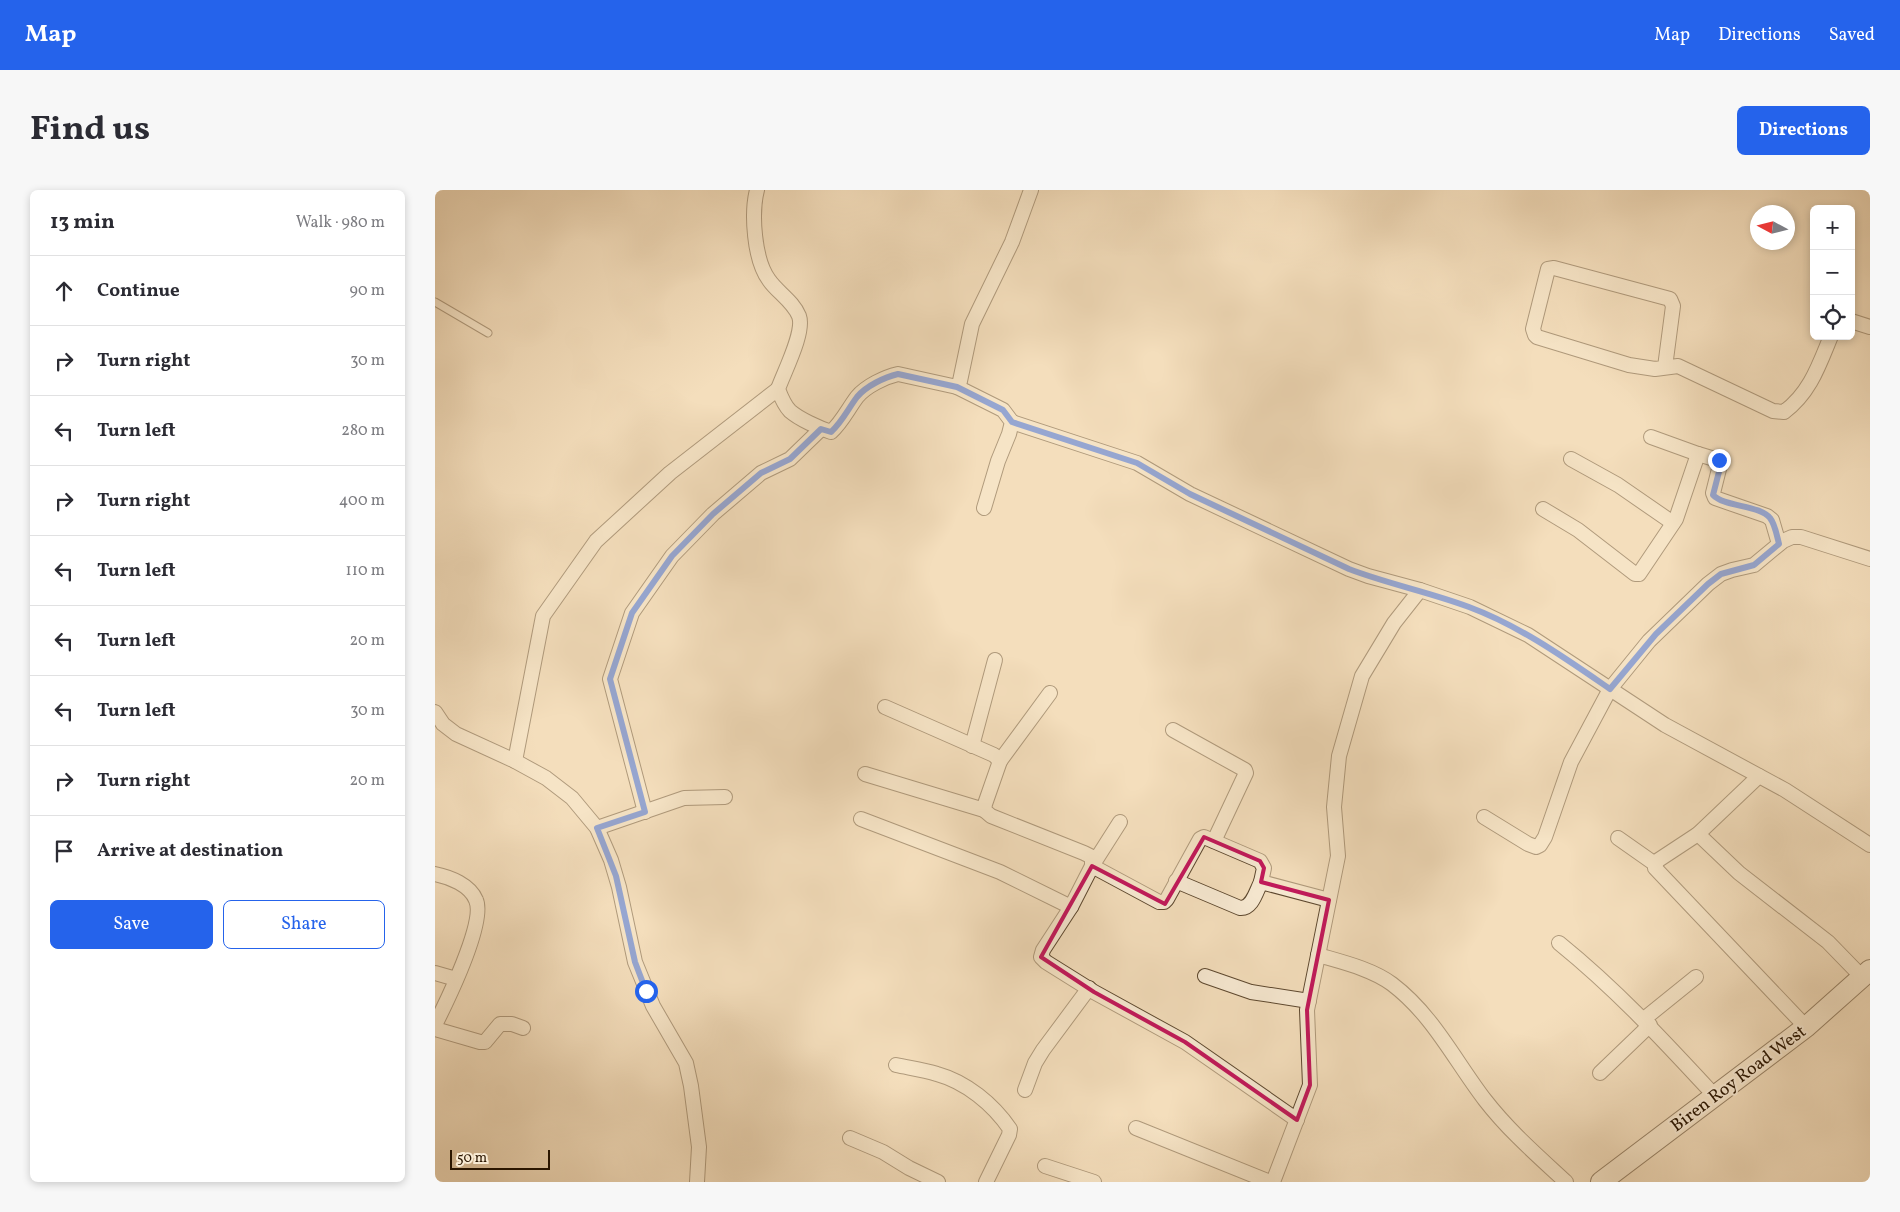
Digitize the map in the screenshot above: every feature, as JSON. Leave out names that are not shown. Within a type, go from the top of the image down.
[{"type":"main road","name":"Biren Roy Road West","points":[[1601,1182],[1806,1027],[1866,973]]},
{"type":"street","points":[[515,761],[543,616],[596,541],[670,473],[778,389],[799,333],[799,316],[769,280],[761,265],[757,247],[753,206],[757,190]]},
{"type":"street","points":[[957,387],[960,381],[972,324],[1012,242],[1031,190]]},
{"type":"street","points":[[1665,367],[1673,306],[1667,297],[1548,268],[1533,329],[1535,335],[1629,365],[1655,369],[1678,366],[1773,411],[1784,412],[1806,391],[1816,374],[1829,340]]},
{"type":"street","points":[[1855,322],[1870,326]]},
{"type":"street","points":[[778,389],[784,403],[791,412],[821,429],[831,432],[839,425],[859,395],[889,376],[898,374],[957,387],[1003,410],[1012,422],[1137,463],[1190,494],[1349,569],[1470,607],[1528,635],[1572,662],[1665,725],[1785,790],[1870,845]]},
{"type":"street","points":[[983,508],[1012,422]]},
{"type":"street","points":[[645,812],[610,679],[632,613],[672,556],[713,514],[761,473],[790,459],[821,429]]},
{"type":"street","points":[[1651,437],[1721,462],[1713,493],[1715,498],[1767,516],[1772,520],[1779,544]]},
{"type":"street","points":[[1543,509],[1578,530],[1635,574],[1642,572],[1673,523],[1698,454]]},
{"type":"street","points":[[1571,459],[1618,485],[1673,523]]},
{"type":"street","points":[[1484,817],[1528,844],[1536,847],[1540,845],[1545,837],[1571,762],[1610,689],[1656,634],[1708,584],[1726,572],[1754,565],[1779,544],[1792,537],[1870,559]]},
{"type":"street","points":[[1136,1128],[1271,1182],[1307,1094],[1311,1076],[1307,1024],[1309,1001],[1337,856],[1334,807],[1339,756],[1358,687],[1365,671],[1394,623],[1420,590]]},
{"type":"street","points":[[972,746],[995,660]]},
{"type":"street","points":[[984,810],[1000,761],[1050,693]]},
{"type":"street","points":[[885,707],[993,755],[1000,761]]},
{"type":"street","points":[[435,712],[443,724],[457,734],[515,761],[546,778],[572,798],[597,828],[611,860],[619,887],[635,962],[653,1006],[686,1063],[699,1146],[697,1182]]},
{"type":"street","points":[[1173,730],[1245,770],[1246,773],[1214,841]]},
{"type":"street","points":[[865,774],[984,810],[991,816],[1085,853],[1091,858],[1092,866]]},
{"type":"street","points":[[1655,864],[1698,834],[1759,776]]},
{"type":"street","points":[[597,828],[684,798],[725,797]]},
{"type":"street","points":[[861,819],[1000,872],[1071,907]]},
{"type":"street","points":[[1120,822],[1092,866],[1071,907],[1043,950],[1041,957],[1089,988],[1185,1042],[1297,1120]]},
{"type":"street","points":[[1698,834],[1739,873],[1866,973]]},
{"type":"street","points":[[1092,866],[1159,902],[1164,902],[1167,899],[1176,881],[1200,839],[1204,837],[1260,861],[1264,868],[1261,882],[1249,906],[1245,908],[1240,908],[1176,881]]},
{"type":"street","points":[[1618,838],[1655,864],[1655,868],[1659,873],[1768,985],[1806,1027]]},
{"type":"street","points":[[435,874],[460,883],[476,898],[478,905],[473,933],[456,979],[435,1026]]},
{"type":"street","points":[[1261,882],[1329,900]]},
{"type":"street","points":[[1559,942],[1604,980],[1647,1022],[1714,1095]]},
{"type":"street","points":[[1318,955],[1354,966],[1392,984],[1442,1036],[1485,1099],[1511,1131],[1566,1182]]},
{"type":"street","points":[[435,973],[456,979]]},
{"type":"street","points":[[1205,976],[1242,990],[1309,1001]]},
{"type":"street","points":[[1600,1073],[1647,1022],[1696,976]]},
{"type":"street","points":[[1025,1090],[1035,1063],[1043,1050],[1089,988]]},
{"type":"street","points":[[435,1029],[485,1042],[500,1024],[511,1024],[523,1028]]},
{"type":"street","points":[[896,1065],[939,1074],[967,1088],[980,1096],[1005,1122],[1010,1129],[1009,1135],[986,1182]]},
{"type":"street","points":[[850,1138],[883,1152],[909,1168],[938,1182]]},
{"type":"street","points":[[1045,1166],[1094,1182]]},
{"type":"lane","points":[[435,302],[488,333]]},
{"type":"highlighted area","points":[[1204,837],[1260,861],[1264,868],[1261,882],[1329,900],[1307,1010],[1310,1085],[1297,1120],[1185,1042],[1094,992],[1041,957],[1092,866],[1165,904]]},
{"type":"route","points":[[646,991],[635,962],[616,876],[597,828],[645,812],[610,679],[632,613],[672,556],[713,514],[761,473],[790,459],[821,429],[831,432],[839,425],[859,395],[889,376],[898,374],[957,387],[1003,410],[1012,422],[1137,463],[1190,494],[1349,569],[1470,607],[1528,635],[1572,662],[1610,689],[1649,641],[1708,584],[1721,574],[1754,565],[1779,544],[1772,520],[1767,516],[1749,508],[1715,498],[1713,493],[1721,464],[1719,460]]}]
